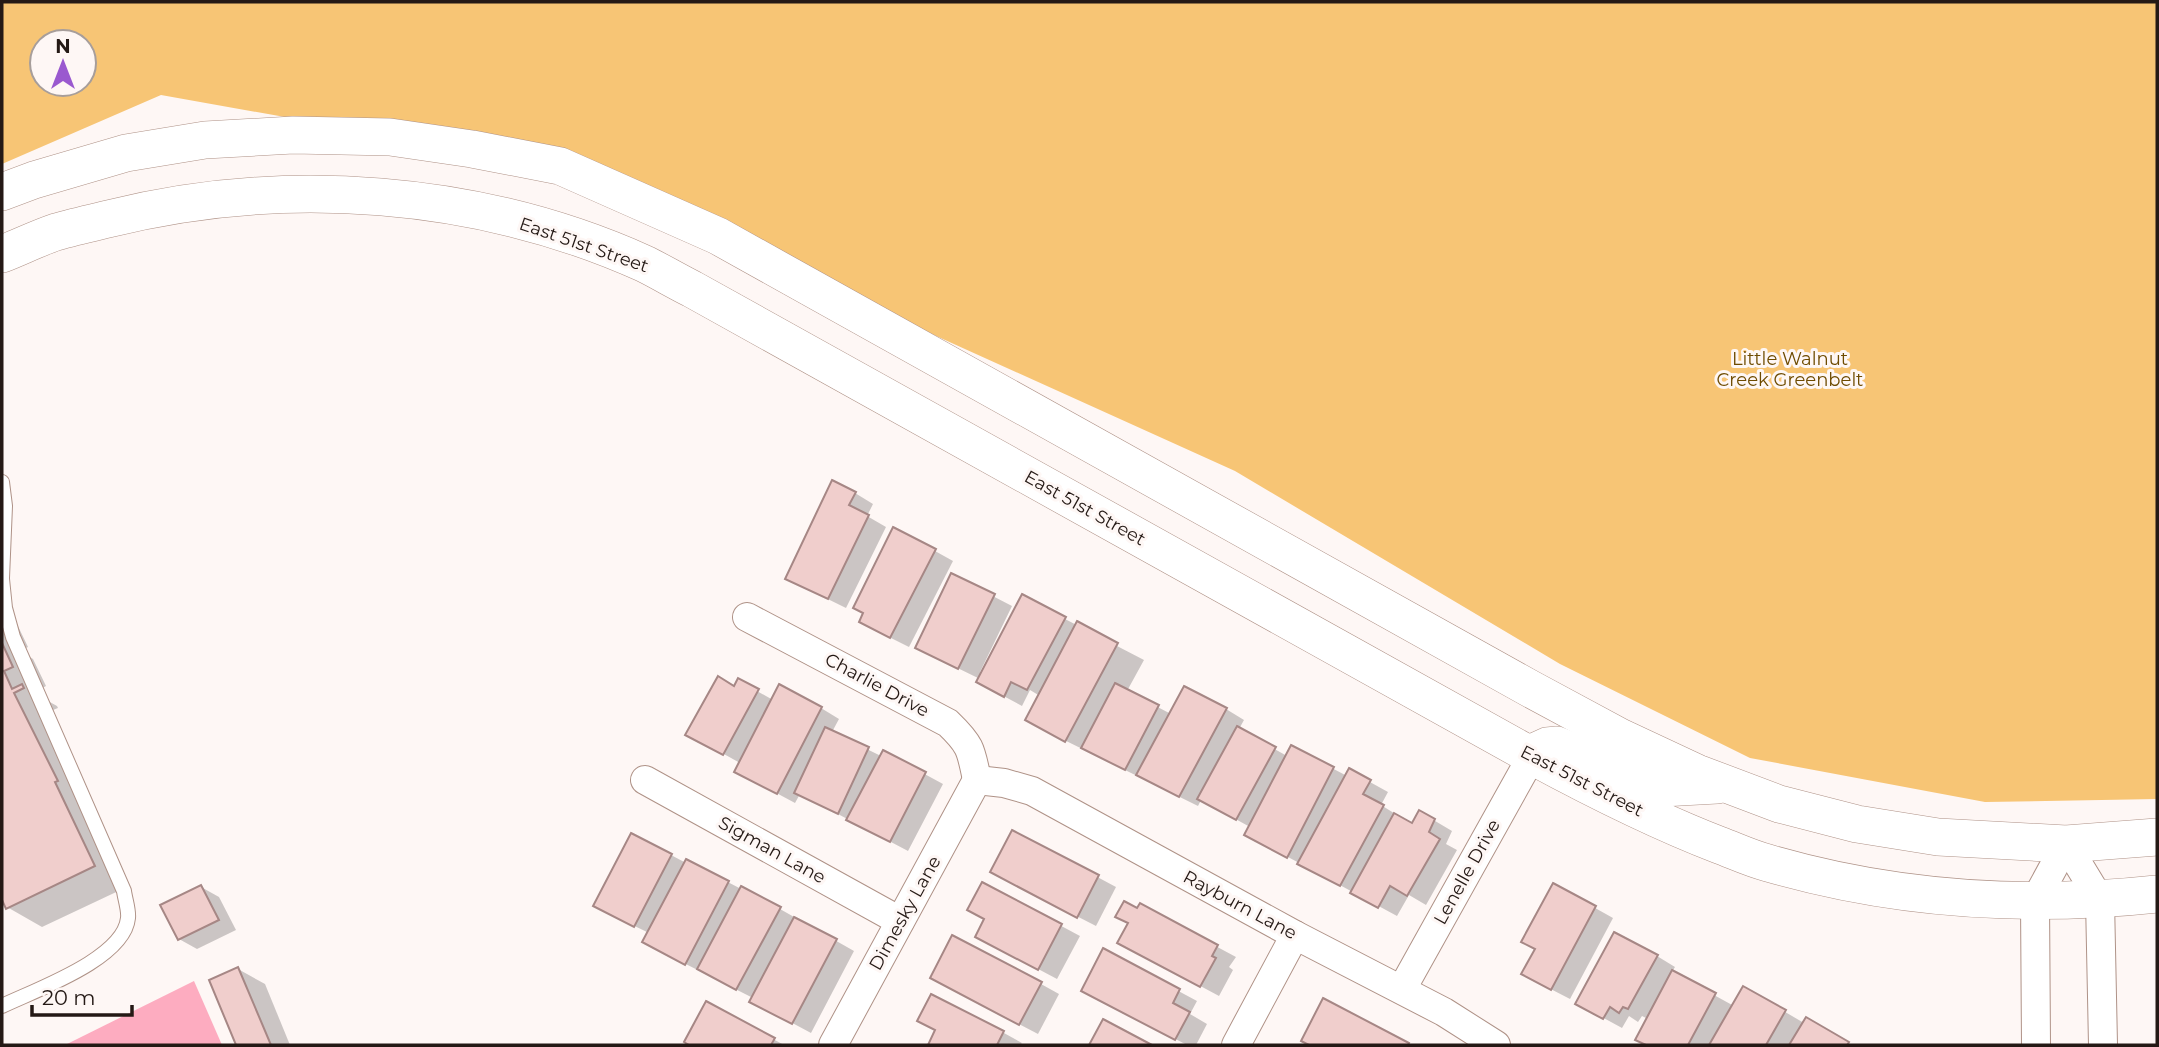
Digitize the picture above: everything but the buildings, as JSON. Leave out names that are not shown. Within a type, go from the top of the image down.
[{"type":"street","points":[[2,192],[126,153],[205,140],[292,135],[390,137],[560,166],[718,236],[1529,688],[1620,737],[1697,774],[1779,804],[1857,824],[1938,838],[2066,844],[2157,837]]},
{"type":"street","name":"East 51st Street","points":[[2,254],[57,232],[137,212],[212,199],[299,194],[385,197],[470,210],[539,226],[644,264],[692,289],[1532,756],[1673,827],[1767,863],[1846,882],[1938,897],[2035,901],[2099,900],[2157,894]]},
{"type":"street","name":"Charlie Drive","points":[[747,617],[948,723],[961,735],[971,750],[977,780]]},
{"type":"street","points":[[1532,756],[1538,750],[1557,744],[1662,788],[1728,785]]},
{"type":"street","name":"Lenelle Drive","points":[[1402,989],[1532,756]]},
{"type":"street","name":"Sigman Lane","points":[[645,780],[900,921]]},
{"type":"street","name":"Dimesky Lane","points":[[833,1045],[977,780]]},
{"type":"street","name":"Rayburn Lane","points":[[977,780],[1004,783],[1032,791],[1295,935],[1459,1020],[1496,1045]]},
{"type":"street","points":[[2036,1045],[2035,901],[2066,844]]},
{"type":"street","points":[[2066,844],[2099,900],[2103,1045]]},
{"type":"street","points":[[1236,1045],[1295,935]]},
{"type":"lane","points":[[2,482],[5,506],[2,579],[5,608],[13,637],[124,891],[128,919],[119,940],[93,962],[2,1006]]},
{"type":"green space","name":"Little Walnut Creek Greenbelt","points":[[2,2],[2157,2],[2157,799],[1985,802],[1750,758],[1560,664],[1235,471],[560,166],[161,95],[2,164]]},
{"type":"shaded area","points":[[194,981],[222,1045],[65,1045]]}]
